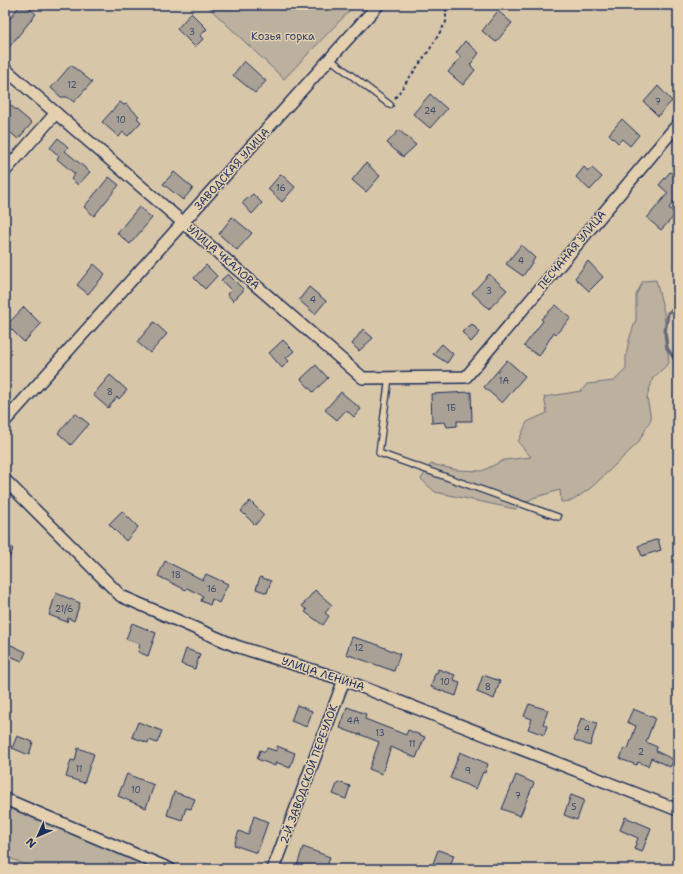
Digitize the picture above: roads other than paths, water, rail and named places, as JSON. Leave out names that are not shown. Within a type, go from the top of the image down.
[{"type":"street","name":"ЗАВОДСКАЯ УЛИЦА","points":[[5,421],[378,5]]},
{"type":"street","name":"УЛИЦА ЧКАЛОВА","points":[[5,69],[363,378],[466,376]]},
{"type":"street","points":[[5,171],[56,113]]},
{"type":"street","name":"ПЕСЧАНАЯ УЛИЦА","points":[[466,376],[678,124]]},
{"type":"street","name":"УЛИЦА ЛЕНИНА","points":[[5,480],[121,596],[236,646],[344,680],[678,810]]},
{"type":"street","name":"2-Й ЗАВОДСКОЙ ПЕРЕУЛОК","points":[[274,869],[344,680]]},
{"type":"street","points":[[5,799],[170,869]]},
{"type":"lane","points":[[330,59],[390,105]]},
{"type":"lane","points":[[389,377],[379,453],[558,517]]},
{"type":"lane","points":[[5,557],[9,550]]},
{"type":"waterway","points":[[678,306],[668,313],[665,332],[667,348],[678,364]]},
{"type":"park label","name":"Козья горка","points":[[283,36]]}]
